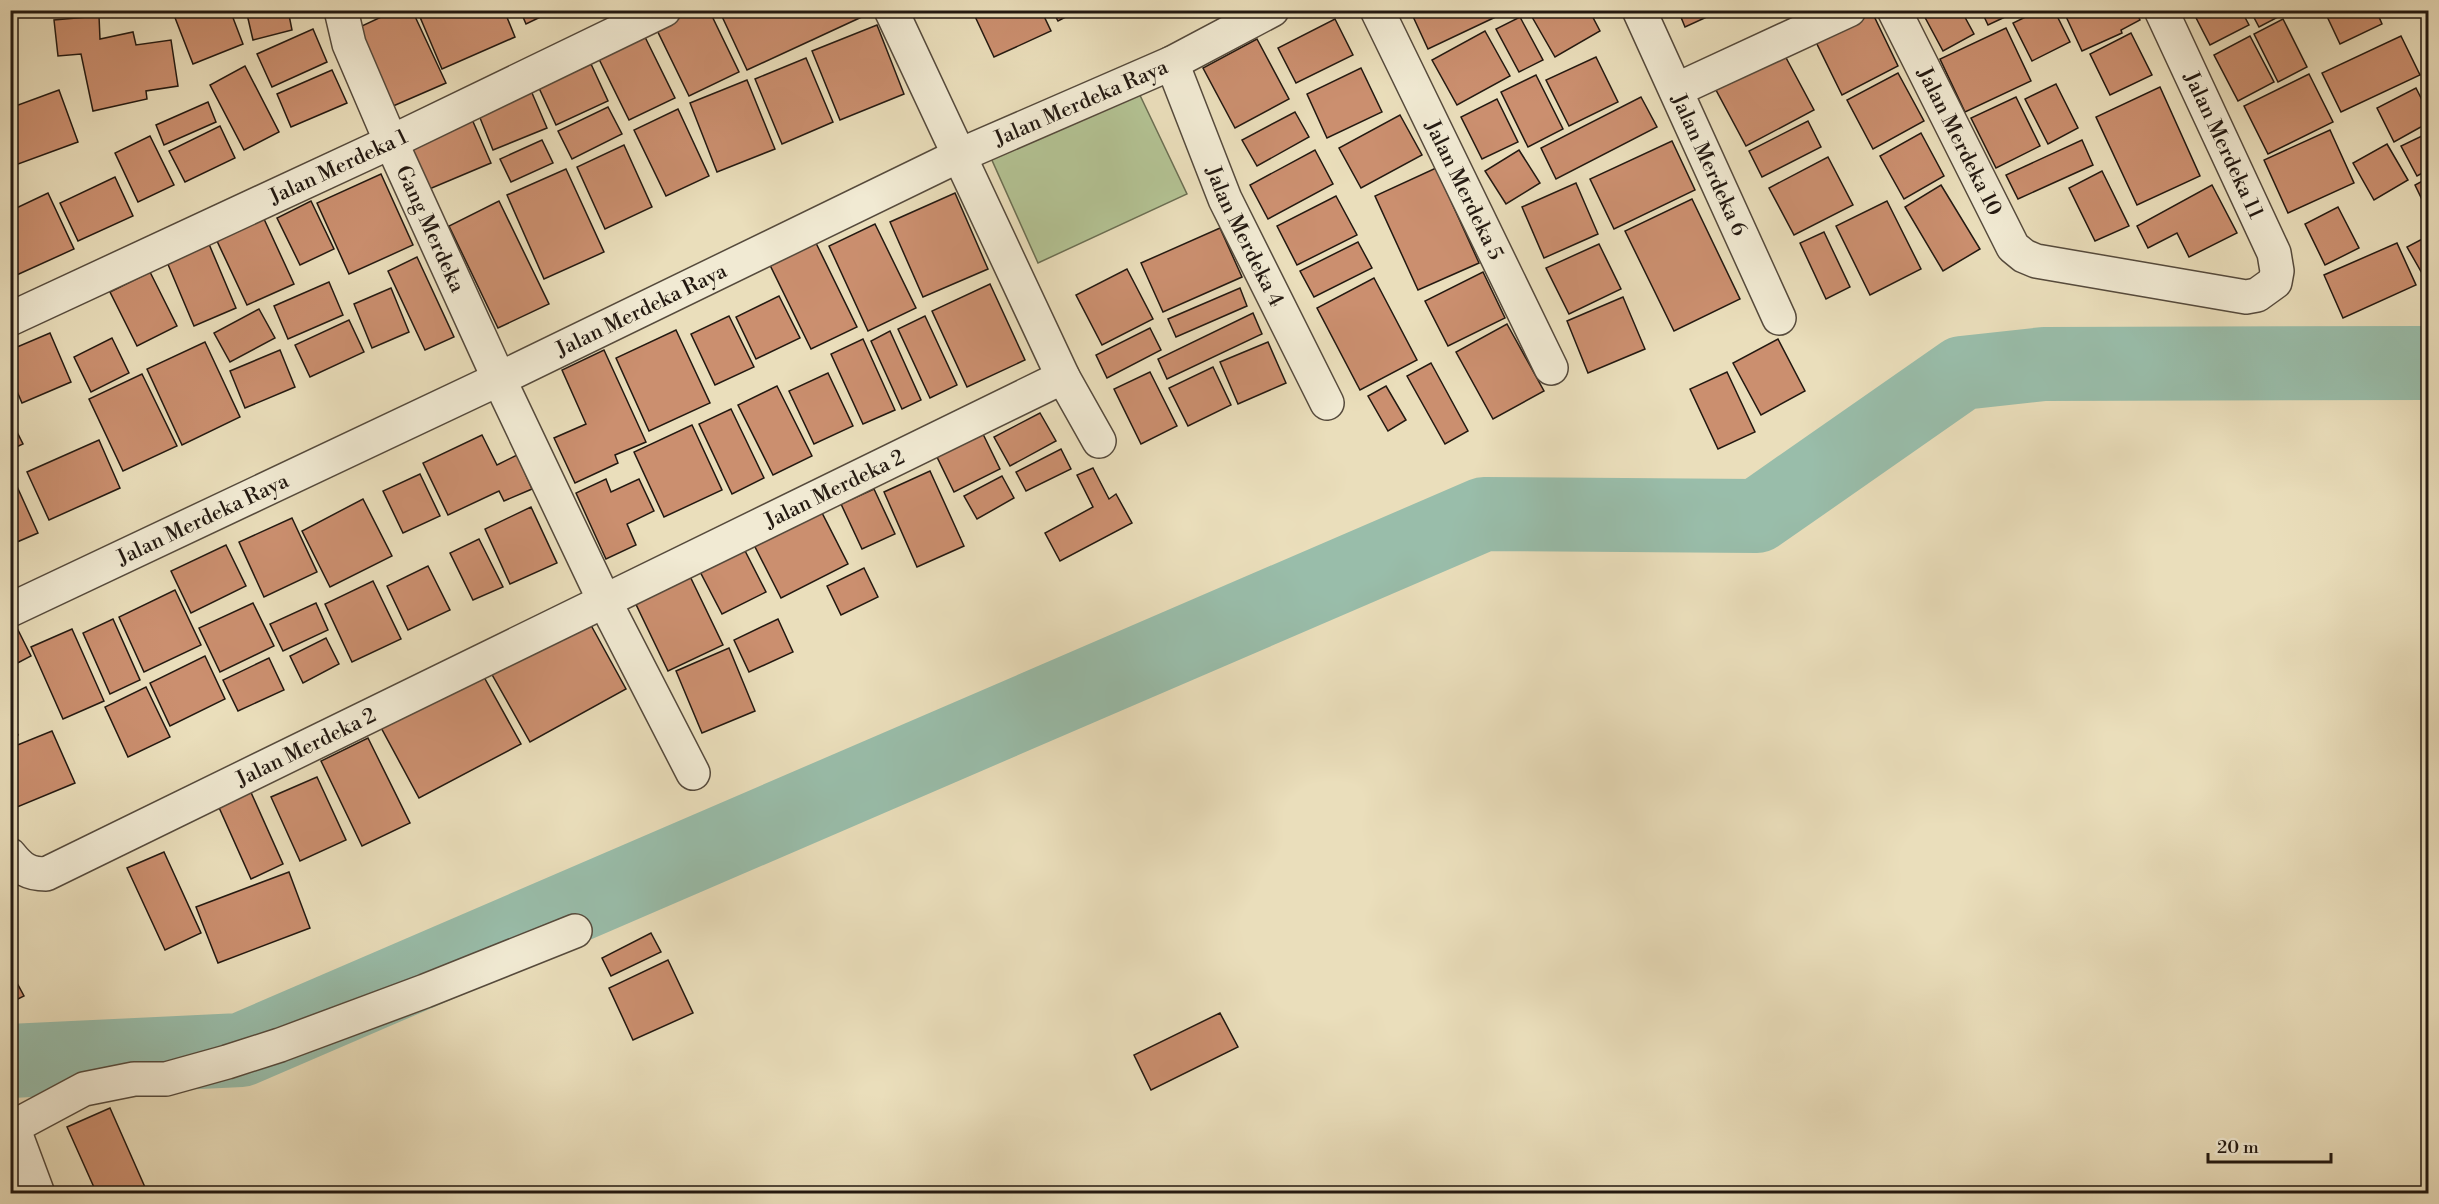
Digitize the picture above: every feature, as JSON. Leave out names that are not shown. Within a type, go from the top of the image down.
[{"type":"street","name":"Gang Merdeka","points":[[341,10],[349,44],[499,379]]},
{"type":"street","name":"Jalan Merdeka 1","points":[[10,319],[391,142],[664,10]]},
{"type":"street","points":[[891,10],[1063,377],[1099,441]]},
{"type":"street","name":"Jalan Merdeka Raya","points":[[10,610],[499,379],[958,156],[1172,63],[1272,10]]},
{"type":"street","name":"Jalan Merdeka 5","points":[[1377,10],[1551,368]]},
{"type":"street","name":"Jalan Merdeka 6","points":[[1639,10],[1779,318]]},
{"type":"street","points":[[1676,90],[1849,10]]},
{"type":"street","name":"Jalan Merdeka 10","points":[[1894,10],[2013,246],[2024,256],[2036,261],[2246,297],[2257,295],[2275,282]]},
{"type":"street","name":"Jalan Merdeka 11","points":[[2162,10],[2274,253],[2277,271],[2275,282]]},
{"type":"street","name":"Jalan Merdeka 4","points":[[1172,63],[1225,199],[1327,403]]},
{"type":"street","name":"Jalan Merdeka 2","points":[[10,855],[19,866],[33,874],[46,874],[1063,377]]},
{"type":"street","points":[[499,379],[604,600],[693,773]]},
{"type":"street","points":[[38,1194],[12,1128],[84,1089],[134,1079],[166,1079],[227,1062],[280,1045],[425,991],[575,932]]},
{"type":"green space","points":[[1137,89],[1187,194],[1038,263],[991,158]]},
{"type":"building","points":[[172,10],[230,10],[243,44],[193,64]]},
{"type":"building","points":[[246,10],[288,10],[292,30],[253,40]]},
{"type":"building","points":[[396,10],[412,10],[446,83],[384,110],[349,32]]},
{"type":"building","points":[[417,10],[504,10],[515,37],[442,69]]},
{"type":"building","points":[[520,10],[555,10],[526,24]]},
{"type":"building","points":[[682,10],[709,10],[739,72],[689,96],[654,24]]},
{"type":"building","points":[[719,10],[864,10],[866,15],[747,70]]},
{"type":"building","points":[[972,10],[1041,10],[1051,31],[994,57]]},
{"type":"building","points":[[1052,10],[1079,10],[1058,21]]},
{"type":"building","points":[[1410,10],[1503,10],[1504,13],[1428,49]]},
{"type":"building","points":[[1528,10],[1589,10],[1600,31],[1555,57]]},
{"type":"building","points":[[1678,10],[1722,10],[1685,27]]},
{"type":"building","points":[[1871,10],[1898,66],[1842,95],[1814,38]]},
{"type":"building","points":[[1921,10],[1961,10],[1974,34],[1943,51]]},
{"type":"building","points":[[1981,10],[2020,10],[1988,25]]},
{"type":"building","points":[[2040,10],[2054,10],[2070,42],[2032,61],[2013,23]]},
{"type":"building","points":[[2063,10],[2135,10],[2140,20],[2121,30],[2122,33],[2082,51]]},
{"type":"building","points":[[2192,10],[2241,10],[2249,25],[2210,45]]},
{"type":"building","points":[[2250,10],[2280,10],[2282,15],[2259,27]]},
{"type":"building","points":[[2324,10],[2376,10],[2382,24],[2340,44]]},
{"type":"building","points":[[99,16],[100,39],[133,32],[136,45],[171,40],[178,86],[146,91],[147,99],[93,111],[81,54],[58,56],[54,20]]},
{"type":"building","points":[[1520,17],[1543,60],[1519,72],[1496,29]]},
{"type":"building","points":[[1335,19],[1353,55],[1296,83],[1278,48]]},
{"type":"building","points":[[2283,19],[2307,67],[2278,82],[2254,34]]},
{"type":"building","points":[[877,25],[904,94],[840,120],[812,51]]},
{"type":"building","points":[[2006,28],[2031,81],[1965,112],[1940,59]]},
{"type":"building","points":[[313,29],[327,62],[272,87],[257,54]]},
{"type":"building","points":[[1485,31],[1510,76],[1457,105],[1432,60]]},
{"type":"building","points":[[643,33],[675,98],[629,120],[597,55]]},
{"type":"building","points":[[2131,33],[2152,75],[2110,95],[2090,54]]},
{"type":"building","points":[[2250,36],[2274,82],[2238,101],[2214,55]]},
{"type":"building","points":[[2401,36],[2420,75],[2341,112],[2322,73]]},
{"type":"building","points":[[1257,39],[1289,99],[1235,128],[1203,68]]},
{"type":"building","points":[[1784,54],[1814,110],[1746,146],[1716,90]]},
{"type":"building","points":[[1596,57],[1618,102],[1569,126],[1546,80]]},
{"type":"building","points":[[806,58],[833,122],[782,144],[755,79]]},
{"type":"building","points":[[591,64],[608,101],[556,125],[539,88]]},
{"type":"building","points":[[245,66],[279,132],[244,150],[210,85]]},
{"type":"building","points":[[1361,68],[1382,112],[1327,138],[1307,94]]},
{"type":"building","points":[[332,70],[347,103],[291,127],[277,94]]},
{"type":"building","points":[[1898,73],[1924,121],[1873,149],[1847,100]]},
{"type":"building","points":[[2309,74],[2333,122],[2268,154],[2244,106]]},
{"type":"building","points":[[1536,75],[1563,129],[1528,147],[1501,92]]},
{"type":"building","points":[[747,80],[775,149],[717,172],[690,103]]},
{"type":"building","points":[[2056,84],[2078,128],[2048,144],[2025,99]]},
{"type":"building","points":[[529,86],[547,128],[493,150],[476,108]]},
{"type":"building","points":[[2160,87],[2200,176],[2137,205],[2096,117]]},
{"type":"building","points":[[2416,88],[2428,112],[2428,123],[2394,142],[2377,108]]},
{"type":"building","points":[[59,90],[78,142],[10,167],[10,108]]},
{"type":"building","points":[[1641,97],[1657,127],[1556,179],[1541,148]]},
{"type":"building","points":[[2016,97],[2040,146],[1996,168],[1971,118]]},
{"type":"building","points":[[1497,99],[1518,142],[1482,159],[1461,117]]},
{"type":"building","points":[[208,102],[216,122],[164,145],[156,125]]},
{"type":"building","points":[[608,107],[622,134],[572,159],[558,131]]},
{"type":"building","points":[[678,109],[709,176],[666,196],[634,130]]},
{"type":"building","points":[[1295,112],[1309,137],[1257,166],[1242,140]]},
{"type":"building","points":[[1400,115],[1422,155],[1361,188],[1339,148]]},
{"type":"building","points":[[471,117],[491,163],[427,190],[408,144]]},
{"type":"building","points":[[1808,121],[1821,147],[1762,177],[1749,151]]},
{"type":"building","points":[[220,126],[235,158],[185,182],[169,151]]},
{"type":"building","points":[[2330,130],[2354,183],[2288,213],[2264,160]]},
{"type":"building","points":[[1921,133],[1944,176],[1904,199],[1880,156]]},
{"type":"building","points":[[2426,134],[2428,170],[2417,176],[2401,146]]},
{"type":"building","points":[[150,136],[174,185],[138,202],[115,153]]},
{"type":"building","points":[[542,140],[553,163],[511,182],[500,159]]},
{"type":"building","points":[[2082,140],[2093,165],[2018,199],[2006,175]]},
{"type":"building","points":[[1672,141],[1695,190],[1614,229],[1590,179]]},
{"type":"building","points":[[2387,144],[2408,180],[2374,200],[2353,163]]},
{"type":"building","points":[[624,145],[652,207],[605,229],[577,167]]},
{"type":"building","points":[[1315,150],[1333,184],[1268,219],[1250,185]]},
{"type":"building","points":[[1519,150],[1540,183],[1506,204],[1485,171]]},
{"type":"building","points":[[1828,157],[1853,205],[1794,235],[1769,188]]},
{"type":"building","points":[[1436,168],[1479,263],[1418,290],[1375,196]]},
{"type":"building","points":[[566,169],[604,252],[544,279],[507,195]]},
{"type":"building","points":[[2102,171],[2129,226],[2095,241],[2069,188]]},
{"type":"building","points":[[381,174],[413,245],[349,274],[317,203]]},
{"type":"building","points":[[115,177],[133,216],[78,241],[60,203]]},
{"type":"building","points":[[2428,178],[2428,212],[2415,185]]},
{"type":"building","points":[[1576,183],[1598,234],[1544,258],[1522,207]]},
{"type":"building","points":[[1941,185],[1980,249],[1943,271],[1905,207]]},
{"type":"building","points":[[2212,185],[2237,233],[2189,257],[2177,233],[2148,248],[2137,226]]},
{"type":"building","points":[[48,193],[74,249],[10,278],[10,211]]},
{"type":"building","points":[[955,193],[988,269],[923,297],[890,222]]},
{"type":"building","points":[[1336,196],[1357,235],[1297,265],[1277,226]]},
{"type":"building","points":[[1692,199],[1740,299],[1674,331],[1625,231]]},
{"type":"building","points":[[311,201],[334,249],[300,265],[277,218]]},
{"type":"building","points":[[499,201],[549,304],[498,328],[449,226]]},
{"type":"building","points":[[1887,201],[1921,269],[1870,295],[1836,226]]},
{"type":"building","points":[[2338,207],[2359,248],[2325,265],[2305,224]]},
{"type":"building","points":[[264,219],[294,284],[247,305],[217,241]]},
{"type":"building","points":[[875,224],[916,308],[868,331],[829,246]]},
{"type":"building","points":[[1220,228],[1242,277],[1163,312],[1141,263]]},
{"type":"building","points":[[1824,232],[1850,287],[1826,299],[1800,243]]},
{"type":"building","points":[[2428,236],[2428,272],[2423,275],[2407,247]]},
{"type":"building","points":[[206,237],[236,308],[194,326],[164,255]]},
{"type":"building","points":[[814,239],[857,327],[811,349],[768,261]]},
{"type":"building","points":[[1358,242],[1372,268],[1314,297],[1300,271]]},
{"type":"building","points":[[2397,243],[2416,285],[2343,318],[2324,275]]},
{"type":"building","points":[[1599,244],[1621,289],[1569,314],[1546,268]]},
{"type":"building","points":[[417,257],[454,337],[425,350],[388,271]]},
{"type":"building","points":[[1127,269],[1153,319],[1102,345],[1076,295]]},
{"type":"building","points":[[150,272],[177,326],[137,346],[110,292]]},
{"type":"building","points":[[1483,272],[1505,318],[1448,346],[1425,301]]},
{"type":"building","points":[[1374,278],[1417,360],[1360,390],[1317,308]]},
{"type":"building","points":[[329,282],[343,315],[288,339],[274,306]]},
{"type":"building","points":[[990,284],[1025,360],[967,387],[932,311]]},
{"type":"building","points":[[391,288],[409,332],[372,348],[354,304]]},
{"type":"building","points":[[1240,288],[1247,306],[1176,337],[1168,319]]},
{"type":"building","points":[[779,296],[800,338],[756,359],[736,317]]},
{"type":"building","points":[[1623,297],[1645,349],[1588,373],[1567,321]]},
{"type":"building","points":[[259,309],[275,338],[230,362],[214,333]]},
{"type":"building","points":[[1253,313],[1262,334],[1167,379],[1158,359]]},
{"type":"building","points":[[729,316],[754,367],[715,385],[691,334]]},
{"type":"building","points":[[925,316],[957,385],[930,398],[898,329]]},
{"type":"building","points":[[349,320],[364,352],[310,377],[295,345]]},
{"type":"building","points":[[1507,324],[1544,391],[1493,419],[1456,352]]},
{"type":"building","points":[[1150,328],[1161,350],[1107,378],[1096,355]]},
{"type":"building","points":[[676,330],[710,403],[649,431],[616,358]]},
{"type":"building","points":[[890,331],[921,400],[902,409],[871,341]]},
{"type":"building","points":[[50,333],[71,382],[22,403],[10,375],[10,350]]},
{"type":"building","points":[[112,338],[129,373],[91,392],[74,357]]},
{"type":"building","points":[[863,339],[895,410],[863,424],[831,354]]},
{"type":"building","points":[[1778,339],[1805,391],[1761,415],[1733,363]]},
{"type":"building","points":[[205,342],[240,417],[182,445],[147,369]]},
{"type":"building","points":[[1268,342],[1286,383],[1238,404],[1220,362]]},
{"type":"building","points":[[280,350],[295,387],[245,408],[230,371]]},
{"type":"building","points":[[604,350],[646,442],[615,455],[618,463],[575,483],[554,438],[586,424],[562,370]]},
{"type":"building","points":[[1431,363],[1468,431],[1445,444],[1407,376]]},
{"type":"building","points":[[1213,367],[1231,405],[1188,426],[1169,388]]},
{"type":"building","points":[[1150,372],[1177,426],[1141,444],[1114,389]]},
{"type":"building","points":[[1727,372],[1755,432],[1718,449],[1690,389]]},
{"type":"building","points":[[828,373],[853,426],[814,444],[789,391]]},
{"type":"building","points":[[142,374],[177,446],[123,471],[89,399]]},
{"type":"building","points":[[777,386],[812,456],[773,475],[738,405]]},
{"type":"building","points":[[1386,386],[1406,420],[1388,431],[1368,396]]},
{"type":"building","points":[[731,409],[764,478],[732,494],[699,424]]},
{"type":"building","points":[[1040,413],[1056,441],[1010,466],[994,437]]},
{"type":"building","points":[[10,418],[23,444],[10,450]]},
{"type":"building","points":[[692,425],[722,490],[664,517],[634,452]]},
{"type":"building","points":[[982,432],[1000,469],[954,492],[936,455]]},
{"type":"building","points":[[482,435],[497,465],[517,455],[532,489],[504,501],[499,491],[448,515],[423,463]]},
{"type":"building","points":[[99,440],[120,488],[49,520],[27,472]]},
{"type":"building","points":[[1061,449],[1071,469],[1026,491],[1016,472]]},
{"type":"building","points":[[1093,468],[1109,499],[1116,494],[1132,523],[1060,561],[1045,533],[1093,507],[1077,475]]},
{"type":"building","points":[[10,471],[38,533],[10,545]]},
{"type":"building","points":[[930,471],[964,546],[917,567],[884,492]]},
{"type":"building","points":[[420,474],[440,516],[403,533],[383,491]]},
{"type":"building","points":[[1002,476],[1014,498],[977,519],[964,496]]},
{"type":"building","points":[[606,479],[611,492],[639,479],[654,511],[627,524],[636,545],[606,559],[576,493]]},
{"type":"building","points":[[874,489],[895,534],[862,549],[841,504]]},
{"type":"building","points":[[363,499],[392,556],[330,587],[302,531]]},
{"type":"building","points":[[817,503],[848,564],[781,598],[750,537]]},
{"type":"building","points":[[531,507],[557,563],[510,584],[485,529]]},
{"type":"building","points":[[292,518],[317,572],[264,597],[239,542]]},
{"type":"building","points":[[479,539],[503,587],[473,600],[450,553]]},
{"type":"building","points":[[739,539],[766,592],[722,614],[695,562]]},
{"type":"building","points":[[226,545],[246,586],[191,613],[171,571]]},
{"type":"building","points":[[428,566],[450,610],[408,630],[387,586]]},
{"type":"building","points":[[686,568],[723,645],[668,671],[631,594]]},
{"type":"building","points":[[864,568],[878,597],[841,615],[827,586]]},
{"type":"building","points":[[373,581],[401,639],[352,662],[325,604]]},
{"type":"building","points":[[175,590],[201,645],[144,672],[119,617]]},
{"type":"building","points":[[253,603],[274,646],[220,672],[199,628]]},
{"type":"building","points":[[316,603],[328,630],[283,651],[270,624]]},
{"type":"building","points":[[587,618],[626,689],[530,742],[490,671]]},
{"type":"building","points":[[113,619],[140,680],[110,694],[83,633]]},
{"type":"building","points":[[778,619],[793,652],[749,672],[734,640]]},
{"type":"building","points":[[17,628],[31,656],[10,667],[10,632]]},
{"type":"building","points":[[72,629],[104,701],[63,719],[31,647]]},
{"type":"building","points":[[326,638],[339,664],[303,683],[290,656]]},
{"type":"building","points":[[729,648],[755,711],[702,733],[676,671]]},
{"type":"building","points":[[205,656],[225,699],[170,726],[150,683]]},
{"type":"building","points":[[269,658],[284,690],[238,711],[223,680]]},
{"type":"building","points":[[479,668],[521,744],[419,798],[378,722]]},
{"type":"building","points":[[146,687],[170,737],[128,757],[105,707]]},
{"type":"building","points":[[10,718],[18,735],[10,739]]},
{"type":"building","points":[[52,731],[75,783],[10,810],[10,748]]},
{"type":"building","points":[[368,738],[410,823],[362,846],[321,761]]},
{"type":"building","points":[[317,777],[346,840],[300,861],[271,797]]},
{"type":"building","points":[[249,788],[283,864],[251,879],[217,803]]},
{"type":"building","points":[[164,852],[201,933],[165,950],[127,868]]},
{"type":"building","points":[[289,872],[310,928],[218,963],[196,907]]},
{"type":"building","points":[[651,933],[661,952],[611,976],[602,958]]},
{"type":"building","points":[[668,960],[693,1013],[633,1040],[609,988]]},
{"type":"building","points":[[10,970],[24,996],[10,1003]]},
{"type":"building","points":[[1220,1013],[1238,1047],[1151,1090],[1134,1055]]},
{"type":"building","points":[[110,1108],[148,1194],[97,1194],[67,1127]]},
{"type":"waterway","points":[[10,1061],[241,1050],[1484,514],[1757,516],[1962,373],[2044,364],[2428,363]]}]
